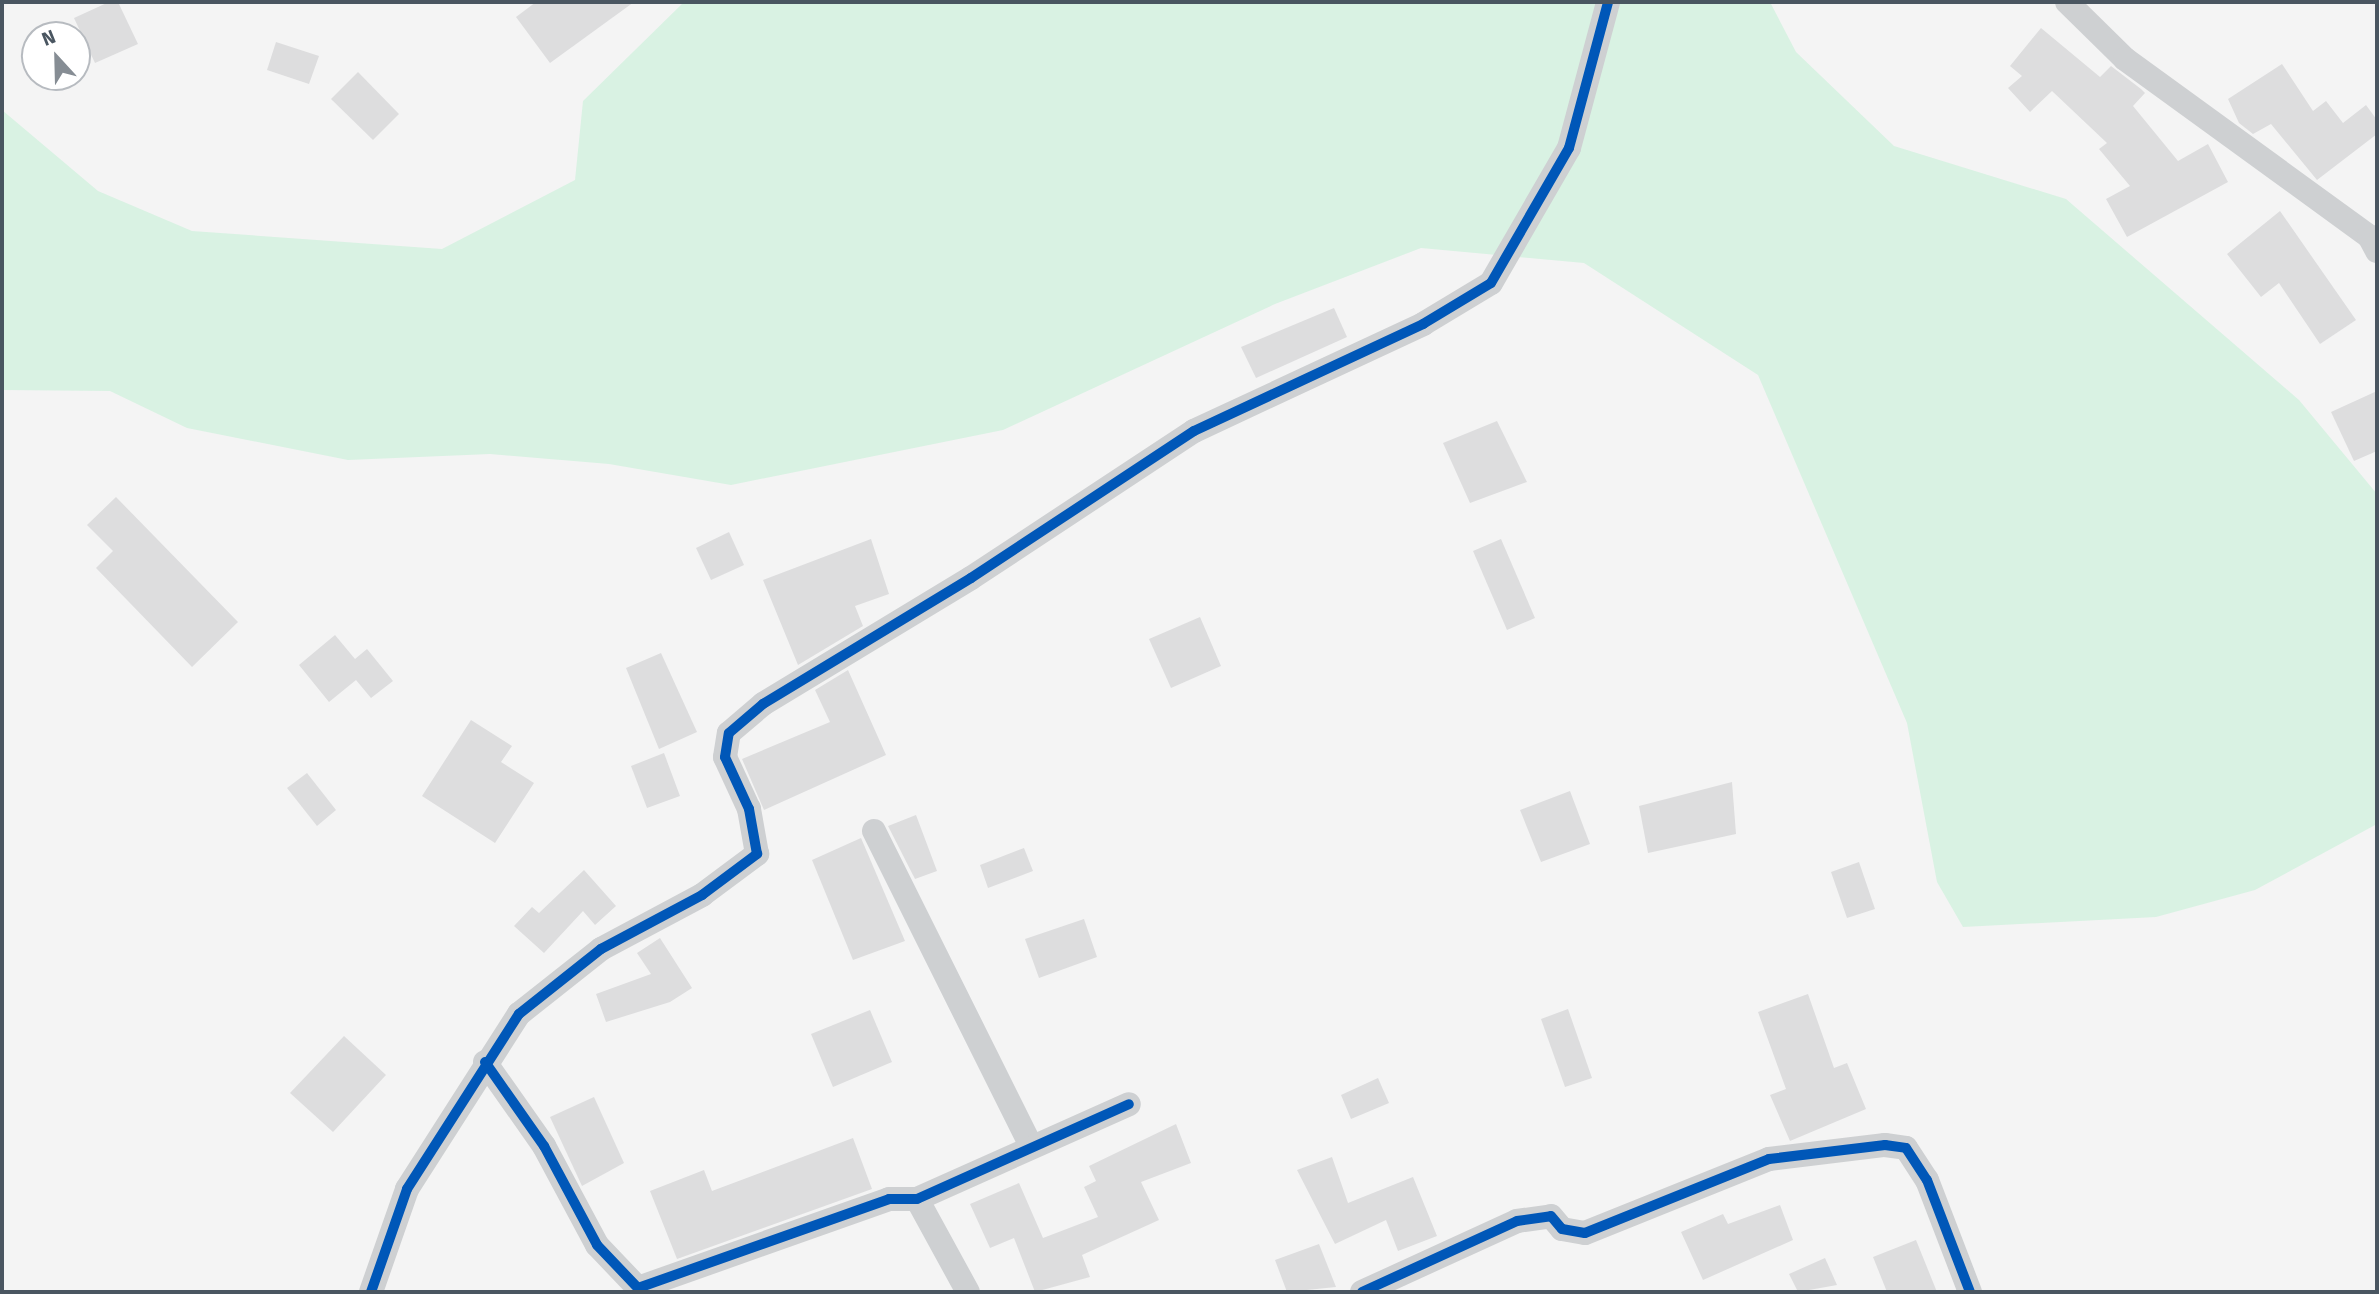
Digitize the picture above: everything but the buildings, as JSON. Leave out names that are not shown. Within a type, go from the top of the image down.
[{"type":"street","points":[[372,1292],[407,1189],[485,1062],[519,1014],[601,949],[702,895],[757,854],[749,809],[724,757],[729,733],[763,704],[971,578],[1194,431],[1423,324],[1491,283],[1569,148],[1608,2]]},
{"type":"street","points":[[2067,2],[2125,59],[2369,236],[2377,251]]},
{"type":"street","points":[[874,831],[1031,1146]]},
{"type":"street","points":[[485,1062],[544,1146],[597,1245],[638,1288],[888,1199],[917,1199],[1129,1104]]},
{"type":"street","points":[[1362,1292],[1517,1222],[1551,1216],[1562,1229],[1585,1233],[1769,1158],[1885,1145],[1906,1148],[1927,1180],[1970,1292]]},
{"type":"street","points":[[917,1199],[968,1292]]},
{"type":"green space","points":[[684,2],[1770,2],[1796,52],[1894,146],[2066,199],[2299,400],[2377,494],[2377,824],[2255,890],[2156,917],[1963,927],[1937,882],[1907,723],[1758,375],[1584,263],[1421,248],[1275,304],[1003,430],[731,485],[609,464],[490,454],[348,460],[187,428],[110,391],[2,390],[2,110],[98,191],[192,231],[442,249],[575,180],[583,101]]},
{"type":"cycle path","points":[[371,1292],[407,1189],[519,1014],[601,949],[702,895],[757,854],[749,809],[725,757],[729,733],[763,704],[971,578],[1194,431],[1423,324],[1491,283],[1569,148],[1608,2]]},
{"type":"cycle path","points":[[485,1062],[544,1146],[597,1245],[638,1288],[889,1199],[917,1199],[1129,1104]]},
{"type":"cycle path","points":[[1362,1292],[1517,1221],[1551,1216],[1562,1229],[1585,1233],[1769,1159],[1885,1145],[1906,1148],[1927,1180],[1970,1292]]}]
